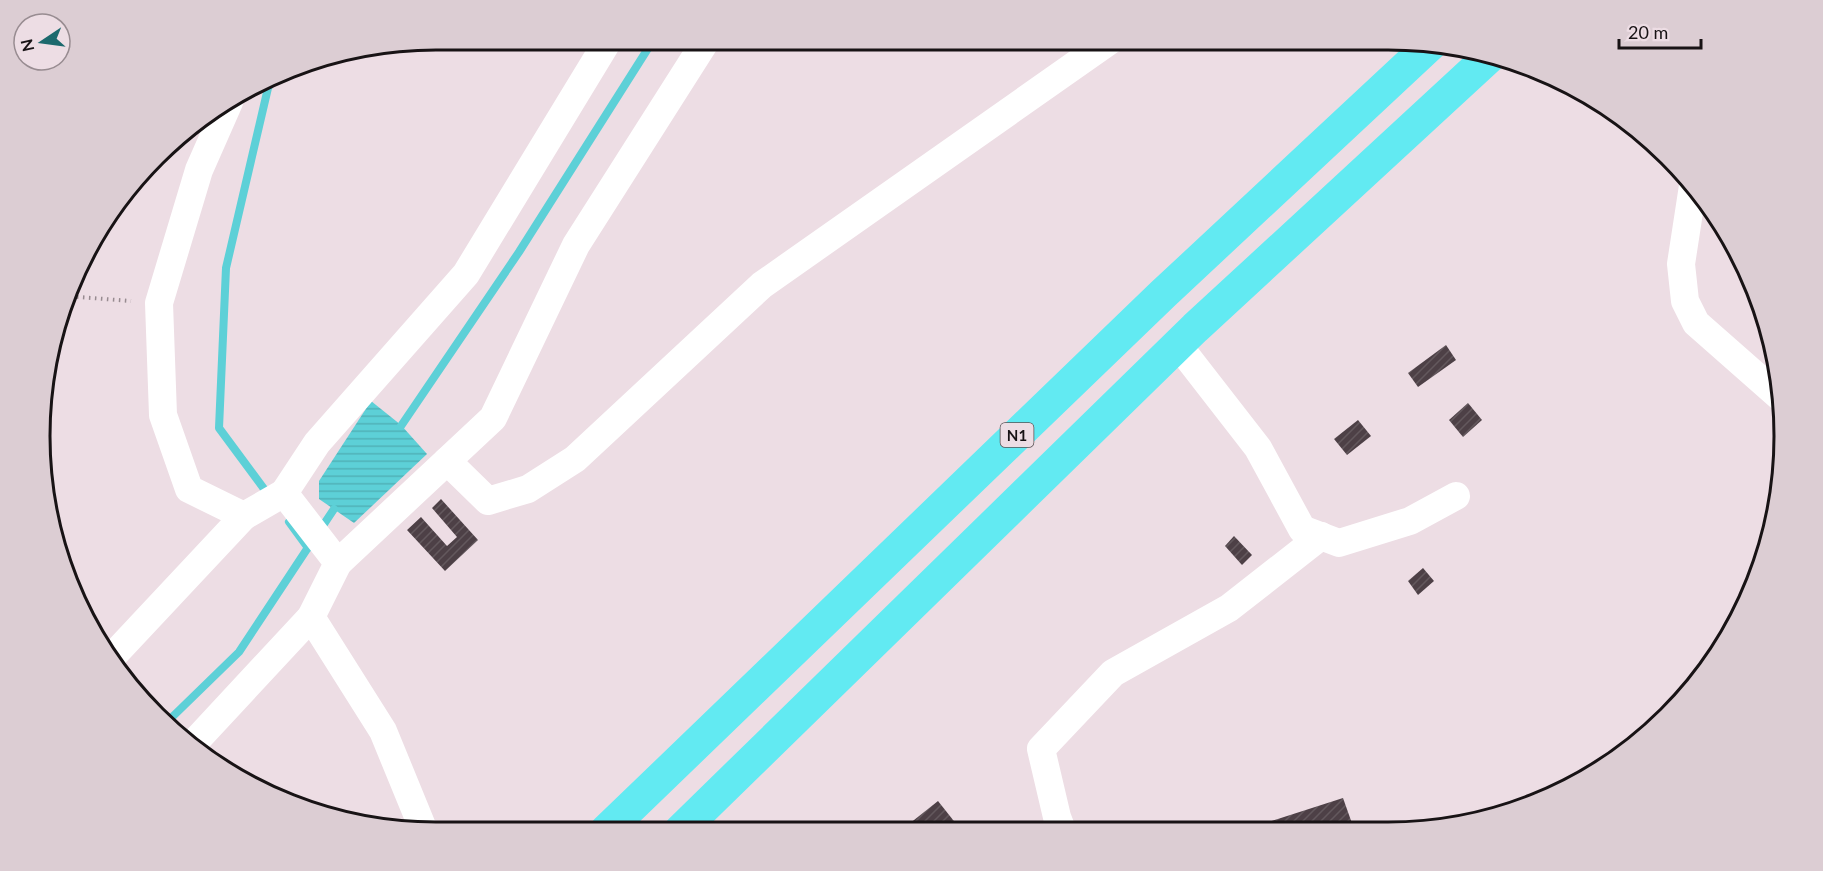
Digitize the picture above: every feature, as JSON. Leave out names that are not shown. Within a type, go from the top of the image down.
[{"type":"highway","name":"N1","points":[[615,822],[1163,294],[1424,51]]},
{"type":"highway","points":[[689,822],[1179,345],[1483,62]]},
{"type":"street","points":[[116,652],[268,502],[466,274],[602,50]]},
{"type":"street","points":[[197,739],[311,617],[324,544],[447,461],[493,418],[576,245],[700,50]]},
{"type":"street","points":[[447,461],[488,501],[528,489],[575,459],[762,285],[1096,50]]},
{"type":"street","points":[[224,113],[198,170],[159,303],[163,415],[189,489],[268,502],[324,544]]},
{"type":"street","points":[[1691,198],[1681,264],[1685,301],[1696,323],[1770,389]]},
{"type":"street","points":[[1179,345],[1258,448],[1302,529],[1339,543],[1410,521],[1456,496]]},
{"type":"street","points":[[1059,822],[1041,749],[1113,673],[1229,608],[1321,536]]},
{"type":"street","points":[[311,617],[383,731],[419,821]]},
{"type":"path","points":[[76,297],[159,303]]},
{"type":"water","points":[[371,401],[401,425],[427,454],[354,523],[319,499],[319,481]]},
{"type":"building","points":[[1446,345],[1456,360],[1418,387],[1408,373]]},
{"type":"building","points":[[1468,403],[1482,420],[1463,437],[1449,420]]},
{"type":"building","points":[[1358,420],[1371,436],[1347,455],[1334,439]]},
{"type":"building","points":[[441,499],[478,540],[445,571],[407,530],[421,517],[447,546],[457,537],[432,508]]},
{"type":"building","points":[[1234,536],[1252,555],[1242,565],[1225,546]]},
{"type":"building","points":[[1423,568],[1434,581],[1418,595],[1408,581]]},
{"type":"building","points":[[1343,798],[1352,822],[1268,822]]},
{"type":"building","points":[[938,801],[955,822],[912,822]]},
{"type":"waterway","points":[[401,426],[519,252],[647,50]]},
{"type":"waterway","points":[[268,88],[226,268],[219,428],[270,497]]},
{"type":"waterway","points":[[320,530],[334,509]]},
{"type":"waterway","points":[[289,522],[308,548]]},
{"type":"waterway","points":[[172,717],[239,652],[311,543]]}]
